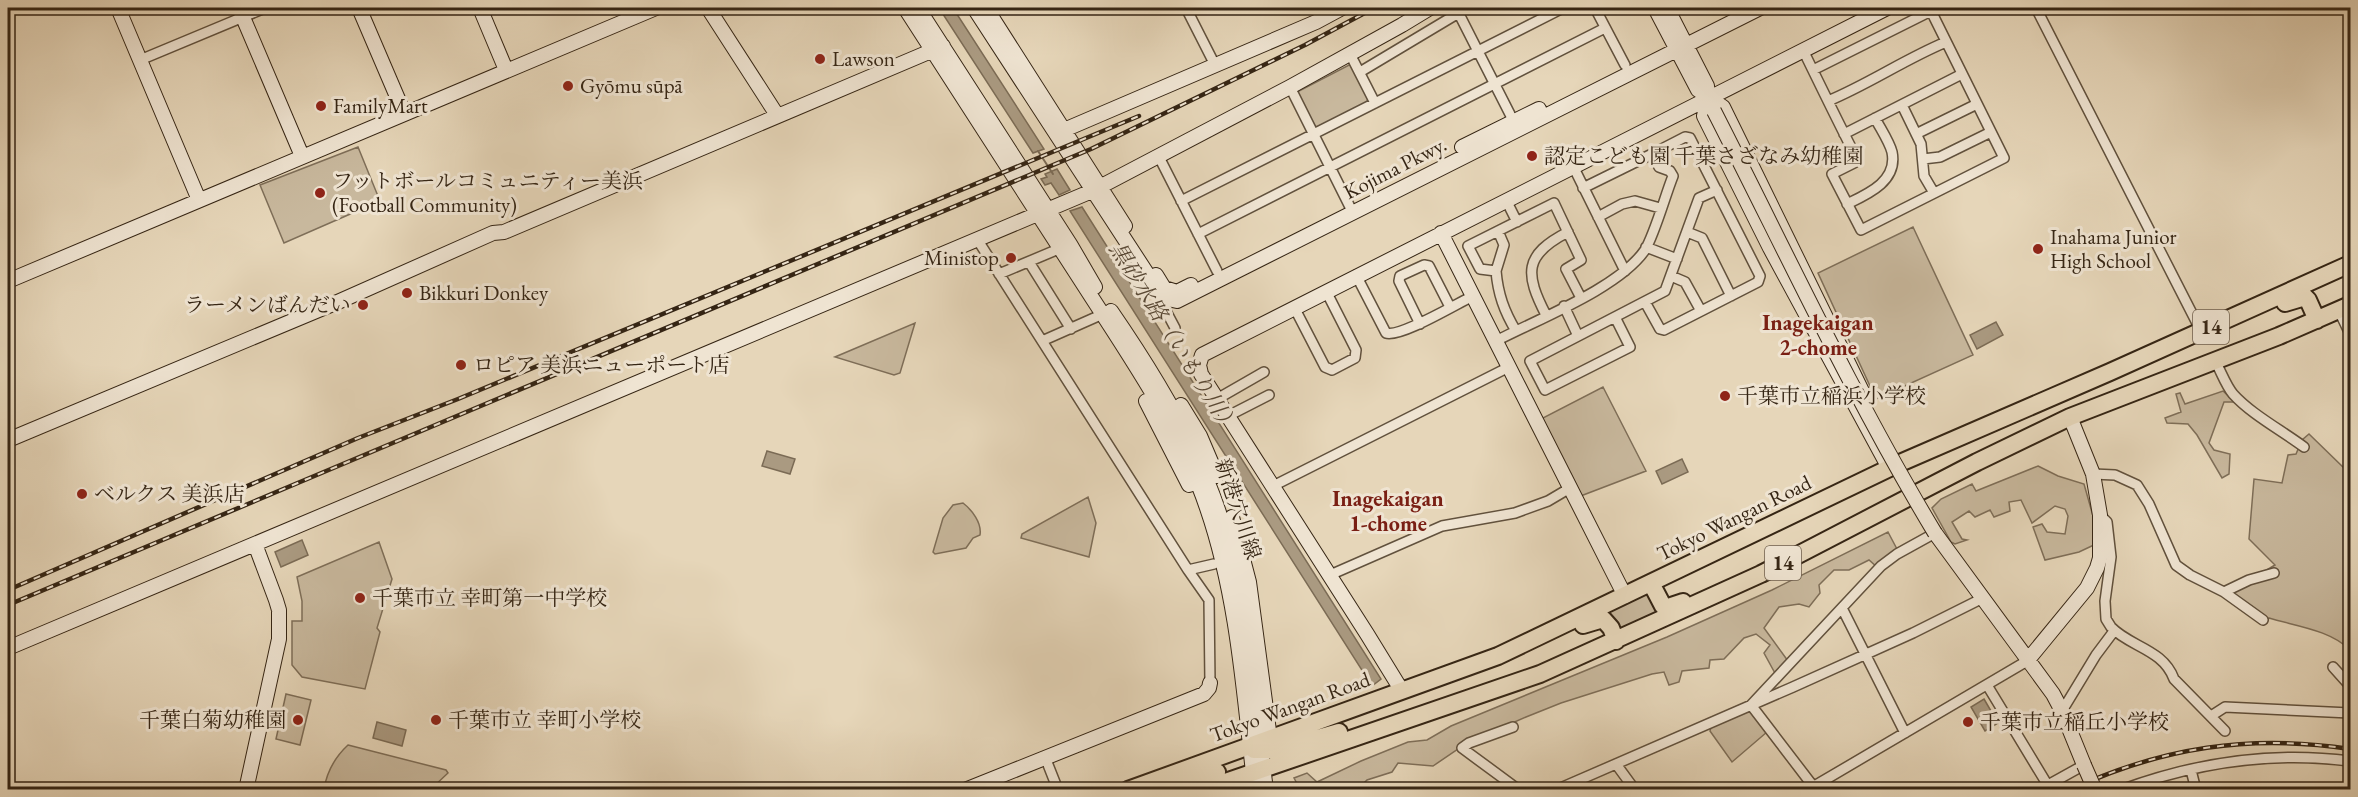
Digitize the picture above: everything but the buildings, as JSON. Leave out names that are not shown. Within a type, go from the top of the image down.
[{"type":"highway","name":"Tokyo Wangan Road","points":[[1202,789],[1244,768],[1339,712],[1451,675],[1542,637],[1894,466],[2201,332],[2350,264]]},
{"type":"highway","points":[[2240,314],[2303,296],[2308,300],[2317,320]]},
{"type":"highway","name":"Tokyo Wangan Road","points":[[1271,752],[1402,722],[1540,674],[1616,641],[1840,535],[1977,462],[2070,417],[2345,308]]},
{"type":"highway","points":[[1651,583],[1661,604],[1666,607],[1719,593]]},
{"type":"highway","points":[[1542,637],[1603,620],[1611,628],[1616,641]]},
{"type":"highway","points":[[1167,789],[1244,768],[1271,752]]},
{"type":"highway","name":"Tokyo Wangan Road","points":[[1128,789],[1244,768]]},
{"type":"street","points":[[118,8],[199,200]]},
{"type":"street","points":[[140,60],[241,12],[265,8]]},
{"type":"street","points":[[359,8],[404,113]]},
{"type":"street","points":[[480,8],[506,70]]},
{"type":"street","points":[[8,280],[656,8]]},
{"type":"street","points":[[708,8],[777,115]]},
{"type":"street","points":[[906,8],[938,48],[1050,210]]},
{"type":"street","points":[[918,8],[938,48]]},
{"type":"street","points":[[974,8],[1060,132]]},
{"type":"street","points":[[986,8],[1163,298],[1166,311],[1175,328]]},
{"type":"street","points":[[1186,8],[1215,65]]},
{"type":"street","points":[[1060,132],[1316,22],[1342,8]]},
{"type":"street","points":[[8,648],[1077,198],[1290,87],[1430,8]]},
{"type":"street","points":[[1360,72],[1457,10],[1467,8]]},
{"type":"street","points":[[1181,201],[1563,8]]},
{"type":"street","points":[[1595,8],[1625,65]]},
{"type":"street","points":[[1655,8],[1707,86],[1711,105],[1901,477],[1935,533],[2053,694],[2095,789]]},
{"type":"street","points":[[1667,8],[1680,43]]},
{"type":"street","name":"Kojima Pkwy.","points":[[1163,298],[1177,301],[1351,209],[1680,43],[1741,8]]},
{"type":"street","name":"Kojima Pkwy.","points":[[1516,126],[1625,65],[1760,8]]},
{"type":"street","points":[[1402,692],[1199,370],[1202,355],[1572,166],[1711,105],[1803,50],[1887,8]]},
{"type":"street","points":[[2036,8],[2201,332]]},
{"type":"street","points":[[1457,10],[1516,126]]},
{"type":"street","points":[[1803,50],[1857,161],[1833,174],[1861,230],[2004,158],[1931,11],[1813,70]]},
{"type":"street","points":[[241,12],[302,156]]},
{"type":"street","points":[[1198,234],[1605,28]]},
{"type":"street","points":[[1828,101],[1881,76],[1909,57],[1946,42]]},
{"type":"street","points":[[8,440],[938,48]]},
{"type":"street","points":[[1350,54],[1375,103]]},
{"type":"street","points":[[1844,134],[1962,74]]},
{"type":"street","points":[[1290,87],[1351,209]]},
{"type":"street","points":[[1916,134],[1977,104]]},
{"type":"street","points":[[1711,105],[1704,117],[1770,248],[1894,466]]},
{"type":"street","points":[[1711,105],[1723,107],[1894,466]]},
{"type":"street","points":[[1902,105],[1921,144],[1924,176],[1934,194]]},
{"type":"street","points":[[1847,204],[1880,187],[1891,170],[1892,152],[1875,118]]},
{"type":"street","points":[[1923,159],[1940,157],[1991,132]]},
{"type":"street","points":[[1583,188],[1685,137],[1690,138],[1760,276],[1758,282],[1664,330],[1660,329],[1645,302]]},
{"type":"street","points":[[1496,341],[1609,284],[1636,261],[1647,247],[1673,176],[1670,171],[1659,167],[1652,154]]},
{"type":"street","points":[[1159,157],[1217,271]]},
{"type":"street","points":[[1572,166],[1625,271]]},
{"type":"street","name":"Kojima Pkwy.","points":[[1096,189],[1164,288],[1177,292],[1351,209]]},
{"type":"street","points":[[1615,317],[1630,347],[1545,390],[1530,362],[1578,336],[1665,291],[1699,198],[1717,190]]},
{"type":"street","points":[[1506,200],[1517,222]]},
{"type":"street","points":[[1598,218],[1622,204],[1635,201],[1660,208]]},
{"type":"street","points":[[1496,271],[1480,268],[1468,246],[1554,203],[1581,260],[1566,269],[1581,298]]},
{"type":"street","name":"新港穴川線","points":[[1050,210],[1061,248],[1103,307],[1142,356],[1184,428],[1219,507],[1236,567],[1242,602],[1266,789]]},
{"type":"street","name":"新港穴川線","points":[[1050,210],[1180,443],[1199,484],[1214,529],[1233,618],[1255,789]]},
{"type":"street","points":[[1498,231],[1504,245],[1496,271],[1498,290],[1503,308],[1516,330]]},
{"type":"street","points":[[1441,232],[1625,596]]},
{"type":"street","points":[[1546,315],[1534,291],[1531,269],[1539,251],[1550,241],[1568,232]]},
{"type":"street","points":[[1687,232],[1702,238],[1731,296]]},
{"type":"street","points":[[965,789],[1204,694],[1210,683],[1209,600],[977,239]]},
{"type":"street","points":[[1647,247],[1677,259]]},
{"type":"street","points":[[999,274],[1061,248]]},
{"type":"street","points":[[1029,262],[1071,328]]},
{"type":"street","points":[[1420,324],[1399,281],[1400,276],[1424,265],[1429,266],[1450,307]]},
{"type":"street","points":[[1356,275],[1386,333],[1392,335],[1420,324],[1473,297]]},
{"type":"street","points":[[1671,276],[1686,282],[1701,311]]},
{"type":"street","points":[[1294,307],[1325,367],[1332,370],[1355,358],[1356,350],[1326,291]]},
{"type":"street","points":[[1042,341],[1071,328],[1111,304],[1191,421],[1222,490],[1249,582],[1275,789]]},
{"type":"street","points":[[1564,306],[1578,336]]},
{"type":"street","points":[[1103,307],[1104,326],[1126,362],[1184,472],[1196,501],[1226,617],[1244,768]]},
{"type":"street","points":[[2345,308],[2350,334]]},
{"type":"street","points":[[2215,361],[2232,393],[2256,415],[2304,447]]},
{"type":"street","points":[[1273,486],[1509,367]]},
{"type":"street","points":[[1217,399],[1264,372]]},
{"type":"street","points":[[1228,416],[1269,395]]},
{"type":"street","points":[[1751,705],[1813,788],[2027,661],[2092,579],[2100,558],[2100,515],[2093,474],[2070,417]]},
{"type":"street","points":[[2093,474],[2115,475],[2137,485],[2150,504],[2176,565],[2190,575],[2224,592],[2263,620]]},
{"type":"street","points":[[1330,575],[1442,526],[1515,513],[1548,501],[1570,488]]},
{"type":"street","points":[[2100,515],[2107,522],[2111,557],[2105,601],[2106,619],[2114,630],[2159,658],[2170,669],[2174,679],[2225,731]]},
{"type":"street","points":[[1751,705],[1881,566],[1896,554],[1935,533]]},
{"type":"street","points":[[246,789],[279,639],[279,610],[255,544]]},
{"type":"street","points":[[1188,570],[1214,564]]},
{"type":"street","points":[[2224,592],[2249,580],[2274,573]]},
{"type":"street","points":[[1556,789],[1866,655],[1983,598]]},
{"type":"street","points":[[1842,608],[1905,733]]},
{"type":"street","points":[[2062,711],[2114,630]]},
{"type":"street","points":[[2333,667],[2350,686]]},
{"type":"street","points":[[1987,685],[2043,787],[2084,765]]},
{"type":"street","points":[[2211,716],[2225,707],[2350,713]]},
{"type":"street","points":[[1513,727],[1469,743],[1462,748],[1519,789]]},
{"type":"street","points":[[2121,789],[2150,779],[2250,759],[2283,756],[2350,761]]},
{"type":"street","points":[[1045,757],[1058,789]]},
{"type":"street","points":[[1616,764],[1635,789]]},
{"type":"street","points":[[2191,770],[2196,789]]},
{"type":"shaded area","points":[[939,8],[953,8],[1044,149],[1033,153]]},
{"type":"shaded area","points":[[1351,64],[1368,97],[1367,103],[1319,128],[1315,126],[1297,92]]},
{"type":"shaded area","name":"フットボールコミュニティー美浜 (Football Community)","points":[[358,147],[380,201],[284,243],[260,185]]},
{"type":"shaded area","points":[[1057,169],[1070,190],[1059,195],[1051,183],[1045,185],[1041,179],[1047,177],[1045,174]]},
{"type":"shaded area","points":[[1082,207],[1381,679],[1372,686],[1070,211]]},
{"type":"shaded area","points":[[1913,227],[1973,355],[1876,399],[1818,273]]},
{"type":"shaded area","points":[[1996,322],[2003,335],[1977,349],[1970,335]]},
{"type":"shaded area","points":[[915,323],[900,373],[894,375],[835,357]]},
{"type":"shaded area","points":[[1603,387],[1646,471],[1578,497],[1539,420]]},
{"type":"shaded area","points":[[2223,391],[2235,402],[2224,402],[2209,443],[2214,450],[2230,454],[2229,474],[2222,478],[2188,424],[2167,423],[2165,418],[2181,412],[2176,394],[2180,393],[2185,404]]},
{"type":"shaded area","points":[[2309,434],[2344,468],[2350,464],[2350,650],[2323,633],[2269,618],[2268,620],[2230,592],[2275,565],[2249,539],[2254,479],[2282,483],[2288,455],[2296,454],[2302,440]]},
{"type":"shaded area","points":[[767,451],[795,459],[790,474],[762,466]]},
{"type":"shaded area","points":[[1682,459],[1688,472],[1662,484],[1656,471]]},
{"type":"shaded area","points":[[2038,466],[2058,476],[2084,484],[2093,516],[2096,544],[2079,552],[2045,560],[2033,527],[2042,524],[2047,532],[2065,534],[2068,516],[2065,509],[2055,506],[2032,523],[2021,500],[2009,502],[2010,511],[1994,517],[1990,510],[1975,517],[1969,511],[1952,522],[1962,539],[1967,540],[1955,544],[1951,542],[1932,508],[1941,499],[1972,484],[1976,491]]},
{"type":"shaded area","points":[[1088,497],[1096,523],[1089,557],[1021,538],[1022,534]]},
{"type":"shaded area","points":[[963,503],[976,517],[980,535],[973,538],[966,548],[935,554],[933,552],[943,518],[953,505]]},
{"type":"shaded area","points":[[1888,532],[1898,551],[1877,567],[1869,560],[1849,570],[1834,570],[1819,585],[1820,593],[1809,607],[1799,604],[1779,607],[1764,628],[1788,661],[1776,675],[1764,653],[1770,645],[1756,634],[1744,638],[1724,659],[1710,660],[1709,668],[1682,671],[1679,682],[1669,685],[1664,672],[1652,674],[1561,703],[1467,743],[1433,766],[1398,763],[1392,772],[1367,780],[1358,789],[1300,789],[1294,778],[1307,773],[1317,782],[1408,742],[1427,740],[1451,726],[1667,637],[1772,590]]},
{"type":"shaded area","points":[[302,540],[308,555],[281,567],[275,552]]},
{"type":"shaded area","points":[[379,542],[392,579],[377,628],[380,632],[365,689],[302,677],[292,665],[292,621],[302,621],[302,601],[297,577]]},
{"type":"shaded area","points":[[1649,592],[1665,612],[1620,633],[1604,614]]},
{"type":"shaded area","points":[[286,694],[311,700],[300,745],[276,739]]},
{"type":"shaded area","points":[[1984,699],[1998,723],[1985,731],[1971,707]]},
{"type":"shaded area","points":[[1746,711],[1751,711],[1767,732],[1732,762],[1710,731],[1711,727]]},
{"type":"shaded area","points":[[377,722],[406,730],[402,746],[373,738]]},
{"type":"shaded area","points":[[348,745],[446,770],[448,773],[431,789],[324,789],[332,765]]},
{"type":"waterway","name":"黒砂水路（いもり川）","points":[[1038,151],[1053,174]]},
{"type":"railway","points":[[8,605],[1091,149],[1305,45],[1374,8]]},
{"type":"railway","points":[[8,590],[358,438],[458,399],[1139,116]]},
{"type":"railway","points":[[2070,790],[2138,763],[2207,748],[2277,743],[2350,749]]},
{"type":"place","name":"Lawson","points":[[820,59]]},
{"type":"place","name":"Gyōmu sūpā","points":[[568,86]]},
{"type":"place","name":"FamilyMart","points":[[321,106]]},
{"type":"place","name":"認定こども園 千葉さざなみ幼稚園","points":[[1532,156]]},
{"type":"place","name":"フットボールコミュニティー美浜 (Football Community)","points":[[320,193]]},
{"type":"place","name":"Inahama Junior High School","points":[[2038,249]]},
{"type":"place","name":"Ministop","points":[[1011,258]]},
{"type":"place","name":"Bikkuri Donkey","points":[[407,293]]},
{"type":"place","name":"ラーメンばんだい","points":[[363,305]]},
{"type":"place","name":"ロピア 美浜ニューポート店","points":[[461,365]]},
{"type":"place","name":"千葉市立稲浜小学校","points":[[1725,396]]},
{"type":"place","name":"ベルクス 美浜店","points":[[82,494]]},
{"type":"place","name":"千葉市立 幸町第一中学校","points":[[360,598]]},
{"type":"place","name":"千葉白菊幼稚園","points":[[298,720]]},
{"type":"place","name":"千葉市立 幸町小学校","points":[[436,720]]},
{"type":"place","name":"千葉市立稲丘小学校","points":[[1968,722]]},
{"type":"district","name":"Inagekaigan 2-chome","points":[[1818,334]]},
{"type":"district","name":"Inagekaigan 1-chome","points":[[1388,510]]}]
